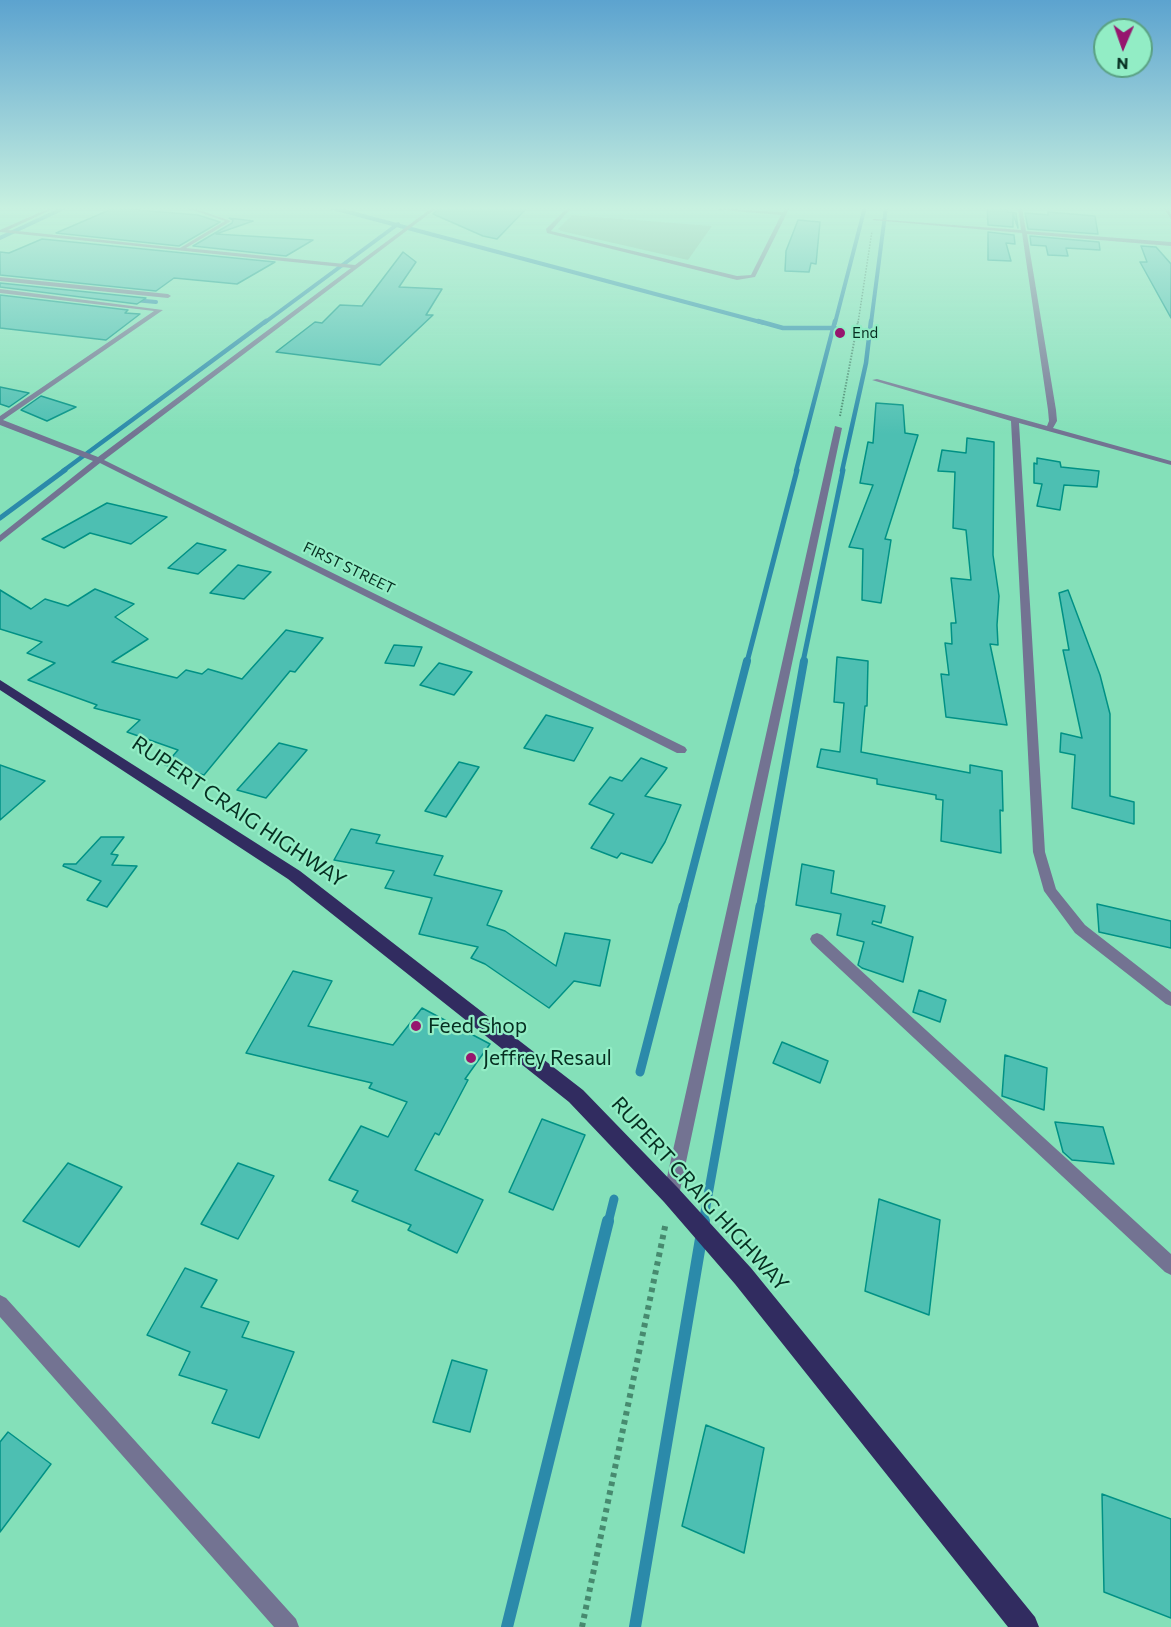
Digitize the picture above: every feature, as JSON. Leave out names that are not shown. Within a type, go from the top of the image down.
[{"type":"main road","name":"RUPERT CRAIG HIGHWAY","points":[[2,689],[294,875],[576,1096],[671,1195],[692,1222],[727,1258],[1025,1627]]},
{"type":"street","points":[[37,283],[168,297]]},
{"type":"street","points":[[0,539],[99,460],[333,283]]},
{"type":"street","points":[[1031,283],[1052,410],[1053,421],[1049,429]]},
{"type":"street","points":[[0,291],[160,310],[0,421]]},
{"type":"street","points":[[875,380],[1171,463]]},
{"type":"street","points":[[1014,420],[1039,852],[1050,891],[1080,929],[1171,1000]]},
{"type":"street","name":"FIRST STREET","points":[[0,421],[99,460],[681,750]]},
{"type":"street","points":[[671,1195],[838,428]]},
{"type":"street","points":[[817,939],[1171,1266]]},
{"type":"street","points":[[0,1304],[288,1627]]},
{"type":"path","points":[[838,428],[865,283]]},
{"type":"path","points":[[582,1627],[671,1195]]},
{"type":"building","points":[[0,283],[146,298],[137,304],[0,287]]},
{"type":"building","points":[[77,283],[167,283],[156,291]]},
{"type":"building","points":[[380,283],[402,283],[399,287],[442,289],[426,315],[433,315],[380,365],[276,352],[315,322],[322,323],[340,305],[362,306]]},
{"type":"building","points":[[1152,283],[1171,283],[1171,318]]},
{"type":"building","points":[[0,295],[128,310],[125,313],[140,314],[106,340],[0,328]]},
{"type":"building","points":[[0,387],[29,393],[9,407],[0,404]]},
{"type":"building","points":[[41,396],[76,407],[47,421],[21,410]]},
{"type":"building","points":[[876,403],[903,405],[905,433],[918,435],[885,539],[891,540],[881,603],[862,600],[863,549],[849,547],[873,485],[860,483],[868,442],[873,443]]},
{"type":"building","points":[[967,438],[994,442],[993,555],[999,596],[998,645],[990,644],[1007,725],[946,717],[941,674],[949,675],[945,643],[952,644],[951,623],[956,623],[951,578],[971,580],[966,530],[953,528],[955,472],[938,471],[942,450],[966,453]]},
{"type":"building","points":[[1037,458],[1060,462],[1061,467],[1099,471],[1097,487],[1064,485],[1060,510],[1037,506],[1042,484],[1034,483],[1034,463],[1037,464]]},
{"type":"building","points":[[107,503],[167,517],[131,544],[90,533],[64,548],[42,539]]},
{"type":"building","points":[[197,543],[226,550],[198,574],[168,568]]},
{"type":"building","points":[[238,565],[271,572],[244,599],[210,593]]},
{"type":"building","points":[[95,589],[134,604],[115,617],[148,639],[112,662],[177,678],[186,670],[202,674],[208,669],[242,679],[286,630],[323,638],[295,672],[290,671],[204,775],[165,765],[178,750],[127,732],[140,720],[94,708],[97,705],[28,680],[55,663],[27,653],[42,642],[0,629],[0,590],[31,609],[45,599],[68,606]]},
{"type":"building","points":[[1068,590],[1100,675],[1110,714],[1110,796],[1134,802],[1134,824],[1072,808],[1075,755],[1060,752],[1061,733],[1082,738],[1063,650],[1069,650],[1059,593]]},
{"type":"building","points":[[394,645],[422,647],[414,666],[385,663]]},
{"type":"building","points":[[837,657],[868,661],[867,706],[865,706],[861,752],[970,773],[970,765],[1002,771],[1001,853],[941,841],[943,800],[936,799],[936,795],[877,784],[877,779],[817,767],[821,749],[840,752],[844,703],[834,702]]},
{"type":"building","points":[[439,663],[472,672],[454,695],[420,685]]},
{"type":"building","points":[[546,715],[593,728],[574,761],[524,748]]},
{"type":"building","points":[[279,743],[307,750],[266,798],[237,790]]},
{"type":"building","points":[[641,758],[667,768],[645,796],[681,805],[665,842],[652,863],[621,853],[617,858],[591,848],[614,814],[589,804],[610,777],[622,781]]},
{"type":"building","points":[[459,762],[479,767],[446,817],[425,811]]},
{"type":"building","points":[[0,765],[45,781],[0,820]]},
{"type":"building","points":[[351,829],[380,835],[376,843],[443,856],[434,875],[502,891],[487,925],[505,931],[556,966],[565,933],[610,940],[600,986],[574,981],[549,1008],[485,964],[471,958],[478,947],[419,934],[432,898],[385,888],[394,871],[334,860]]},
{"type":"building","points":[[101,837],[124,837],[111,854],[118,855],[112,865],[137,866],[107,907],[87,900],[101,881],[63,866],[64,864],[76,864]]},
{"type":"building","points":[[802,864],[834,871],[831,893],[885,906],[881,923],[873,921],[872,924],[913,937],[903,982],[858,965],[864,942],[837,935],[841,914],[796,905]]},
{"type":"building","points":[[1097,904],[1171,921],[1171,948],[1099,932]]},
{"type":"building","points":[[293,971],[332,981],[308,1026],[393,1045],[422,1008],[490,1044],[465,1079],[468,1080],[439,1135],[435,1133],[415,1170],[483,1200],[457,1253],[408,1230],[411,1225],[352,1201],[358,1191],[329,1180],[361,1126],[388,1137],[407,1102],[369,1088],[372,1083],[246,1053]]},
{"type":"building","points":[[919,990],[946,1000],[940,1022],[913,1012]]},
{"type":"building","points":[[782,1042],[828,1061],[820,1083],[773,1063]]},
{"type":"building","points":[[1005,1055],[1047,1068],[1044,1110],[1002,1096]]},
{"type":"building","points":[[542,1119],[585,1135],[553,1210],[509,1192]]},
{"type":"building","points":[[1055,1122],[1103,1127],[1114,1164],[1072,1160],[1063,1152]]},
{"type":"building","points":[[68,1163],[122,1187],[79,1247],[23,1221]]},
{"type":"building","points":[[238,1163],[274,1176],[238,1239],[201,1224]]},
{"type":"building","points":[[879,1199],[940,1220],[929,1315],[865,1291]]},
{"type":"building","points":[[185,1268],[217,1280],[201,1307],[249,1322],[242,1337],[294,1352],[259,1438],[212,1423],[227,1390],[179,1375],[190,1352],[147,1335]]},
{"type":"building","points":[[452,1360],[487,1370],[470,1432],[433,1422]]},
{"type":"building","points":[[706,1425],[764,1448],[744,1553],[682,1526]]},
{"type":"building","points":[[8,1432],[51,1464],[0,1532],[0,1442]]},
{"type":"building","points":[[1102,1494],[1171,1519],[1171,1618],[1104,1592]]},
{"type":"waterway","points":[[264,323],[318,283]]},
{"type":"waterway","points":[[614,283],[764,323]]},
{"type":"waterway","points":[[835,323],[845,283]]},
{"type":"waterway","points":[[871,323],[876,283]]},
{"type":"waterway","points":[[134,300],[156,302]]},
{"type":"waterway","points":[[63,471],[266,321]]},
{"type":"waterway","points":[[758,321],[783,328],[833,328]]},
{"type":"waterway","points":[[833,328],[835,321]]},
{"type":"waterway","points":[[842,471],[866,363],[871,321]]},
{"type":"waterway","points":[[796,471],[833,328]]},
{"type":"waterway","points":[[0,518],[65,470]]},
{"type":"waterway","points":[[747,662],[797,470]]},
{"type":"waterway","points":[[803,662],[843,470]]},
{"type":"waterway","points":[[683,907],[747,661]]},
{"type":"waterway","points":[[760,907],[804,661]]},
{"type":"waterway","points":[[640,1072],[683,906]]},
{"type":"waterway","points":[[703,1223],[760,906]]},
{"type":"waterway","points":[[608,1223],[614,1199]]},
{"type":"waterway","points":[[507,1627],[608,1221]]},
{"type":"waterway","points":[[635,1627],[704,1221]]},
{"type":"place","name":"End","points":[[840,333]]},
{"type":"place","name":"Feed Shop","points":[[416,1026]]},
{"type":"place","name":"Jeffrey Resaul","points":[[471,1058]]}]
